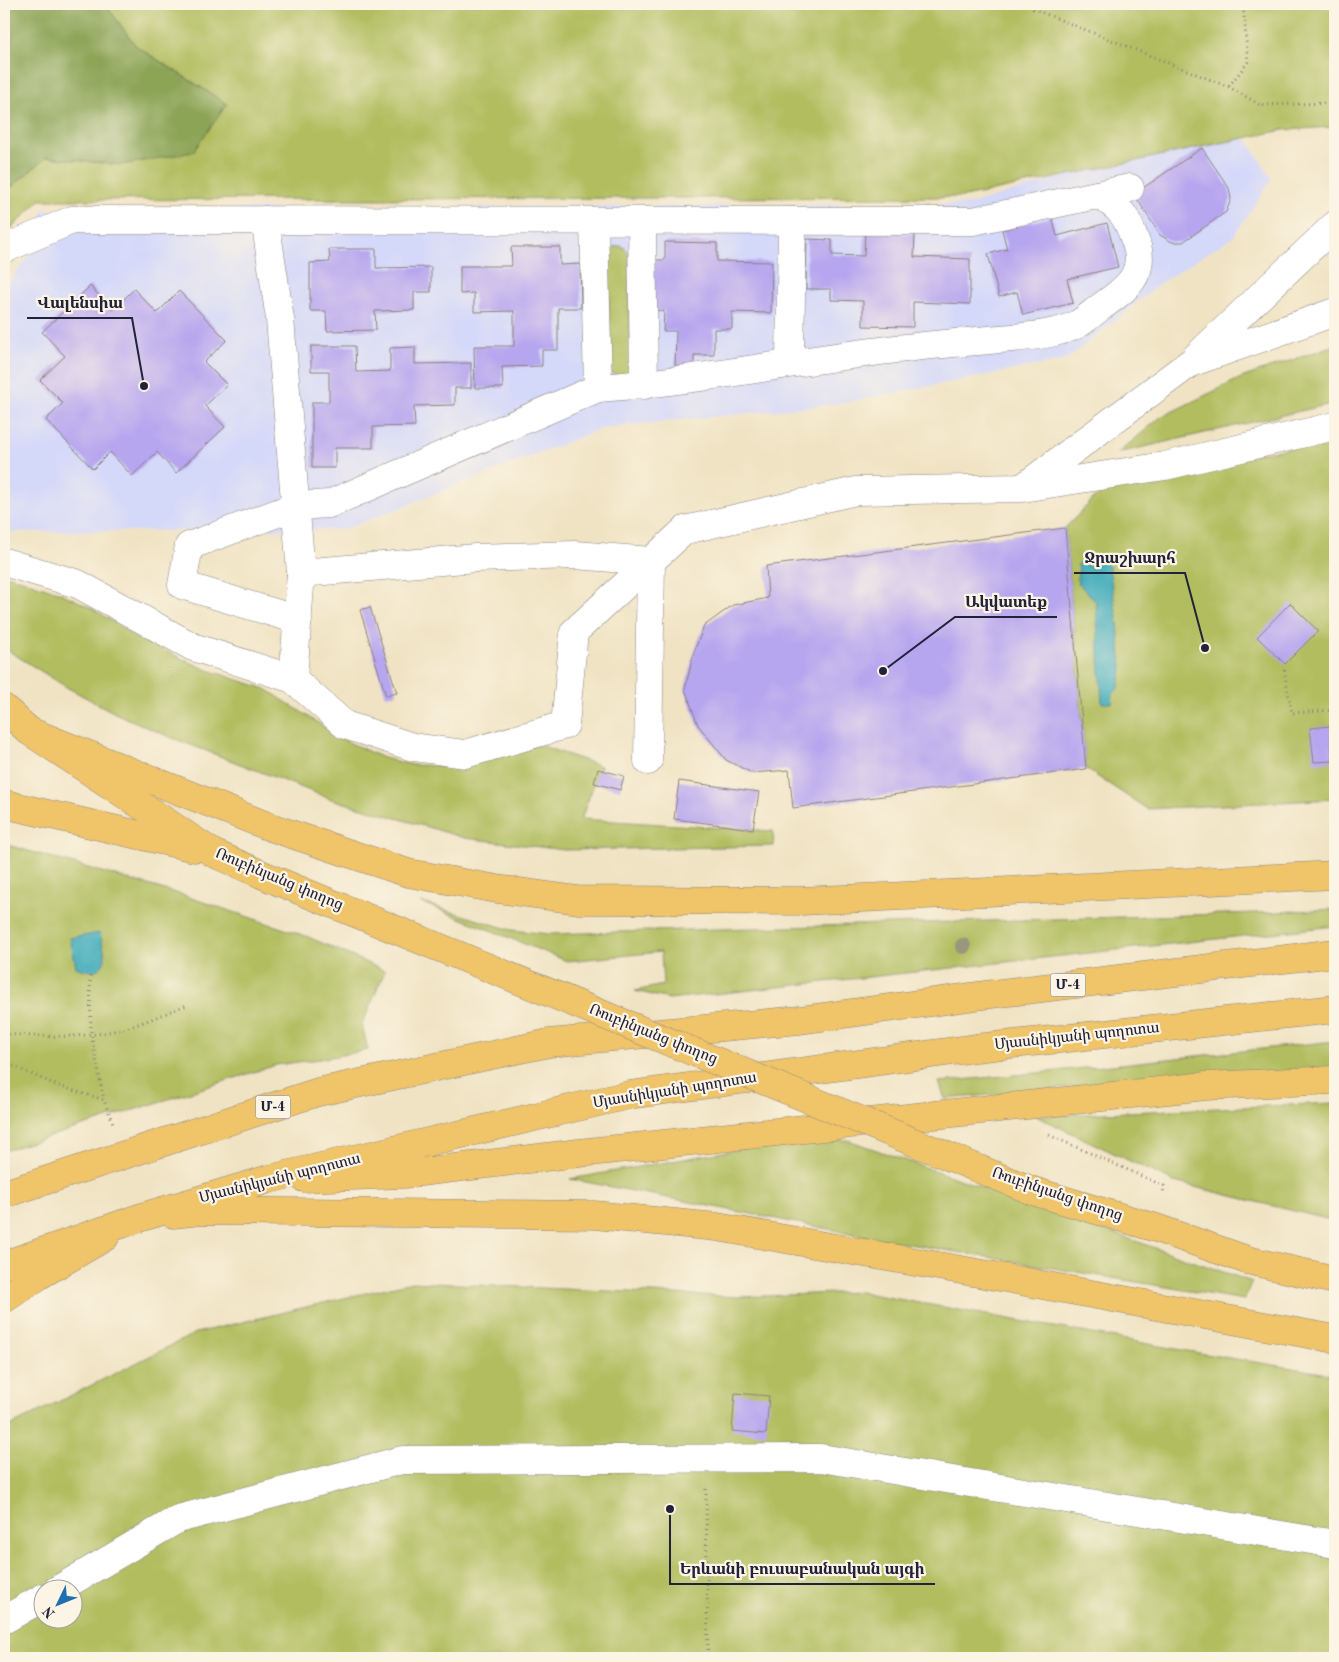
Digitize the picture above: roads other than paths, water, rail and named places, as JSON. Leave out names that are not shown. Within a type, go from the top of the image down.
[{"type":"main road","points":[[4,708],[30,732],[270,827],[408,872],[498,890],[578,900],[801,901],[1335,875]]},
{"type":"main road","name":"Ռուբինյանց փողոց","points":[[30,732],[213,853],[277,881],[1034,1191],[1156,1228],[1247,1260],[1335,1280]]},
{"type":"main road","points":[[4,804],[213,853]]},
{"type":"main road","name":"Մ-4","points":[[4,1194],[318,1092],[549,1043],[800,1020],[984,995],[1335,953]]},
{"type":"main road","name":"Մյասնիկյանի պողոտա","points":[[4,1265],[142,1216],[269,1179],[629,1096],[976,1048],[1335,1009]]},
{"type":"main road","points":[[269,1179],[404,1174],[578,1153],[1206,1086],[1335,1080]]},
{"type":"main road","points":[[4,1298],[48,1270],[142,1216],[201,1211],[594,1215],[717,1227],[1335,1339]]},
{"type":"main road","points":[[1247,1260],[1335,1266]]},
{"type":"lane","points":[[4,249],[72,220],[973,221],[1130,188]]},
{"type":"lane","points":[[298,620],[182,585],[189,546],[296,506],[329,504],[598,388],[644,385],[906,348],[1039,335],[1077,324],[1124,290],[1134,280],[1139,265],[1138,248],[1124,215],[1112,202],[1097,195]]},
{"type":"lane","points":[[265,220],[280,318],[301,573],[293,679]]},
{"type":"lane","points":[[594,220],[598,388]]},
{"type":"lane","points":[[642,221],[644,385]]},
{"type":"lane","points":[[790,363],[792,221]]},
{"type":"lane","points":[[1022,488],[1190,363],[1335,225]]},
{"type":"lane","points":[[1190,363],[1335,312]]},
{"type":"lane","points":[[4,562],[78,584],[193,647],[293,679],[345,725],[413,747],[465,754],[565,725],[574,632],[685,530],[856,491],[1022,488],[1165,466],[1335,426]]},
{"type":"lane","points":[[301,573],[476,558],[575,555],[652,561]]},
{"type":"lane","points":[[648,761],[652,561]]},
{"type":"lane","points":[[74,1580],[178,1519],[402,1460],[821,1458],[1335,1544]]},
{"type":"lane","points":[[4,1620],[32,1604]]},
{"type":"water","points":[[1101,554],[1104,554],[1104,561],[1109,567],[1118,623],[1122,668],[1119,687],[1113,694],[1112,703],[1102,703],[1096,602],[1079,584],[1077,579],[1079,568],[1077,566],[1081,561],[1089,567],[1092,566],[1097,562]]},
{"type":"water","points":[[100,933],[105,957],[102,966],[90,971],[76,967],[70,938]]},
{"type":"place","name":"Վալենսիա","points":[[144,386]]},
{"type":"place","name":"Ջրաշխարհ","points":[[1205,648]]},
{"type":"place","name":"Ակվատեք","points":[[883,671]]},
{"type":"place","name":"Երևանի բուսաբանական այգի","points":[[670,1509]]}]
